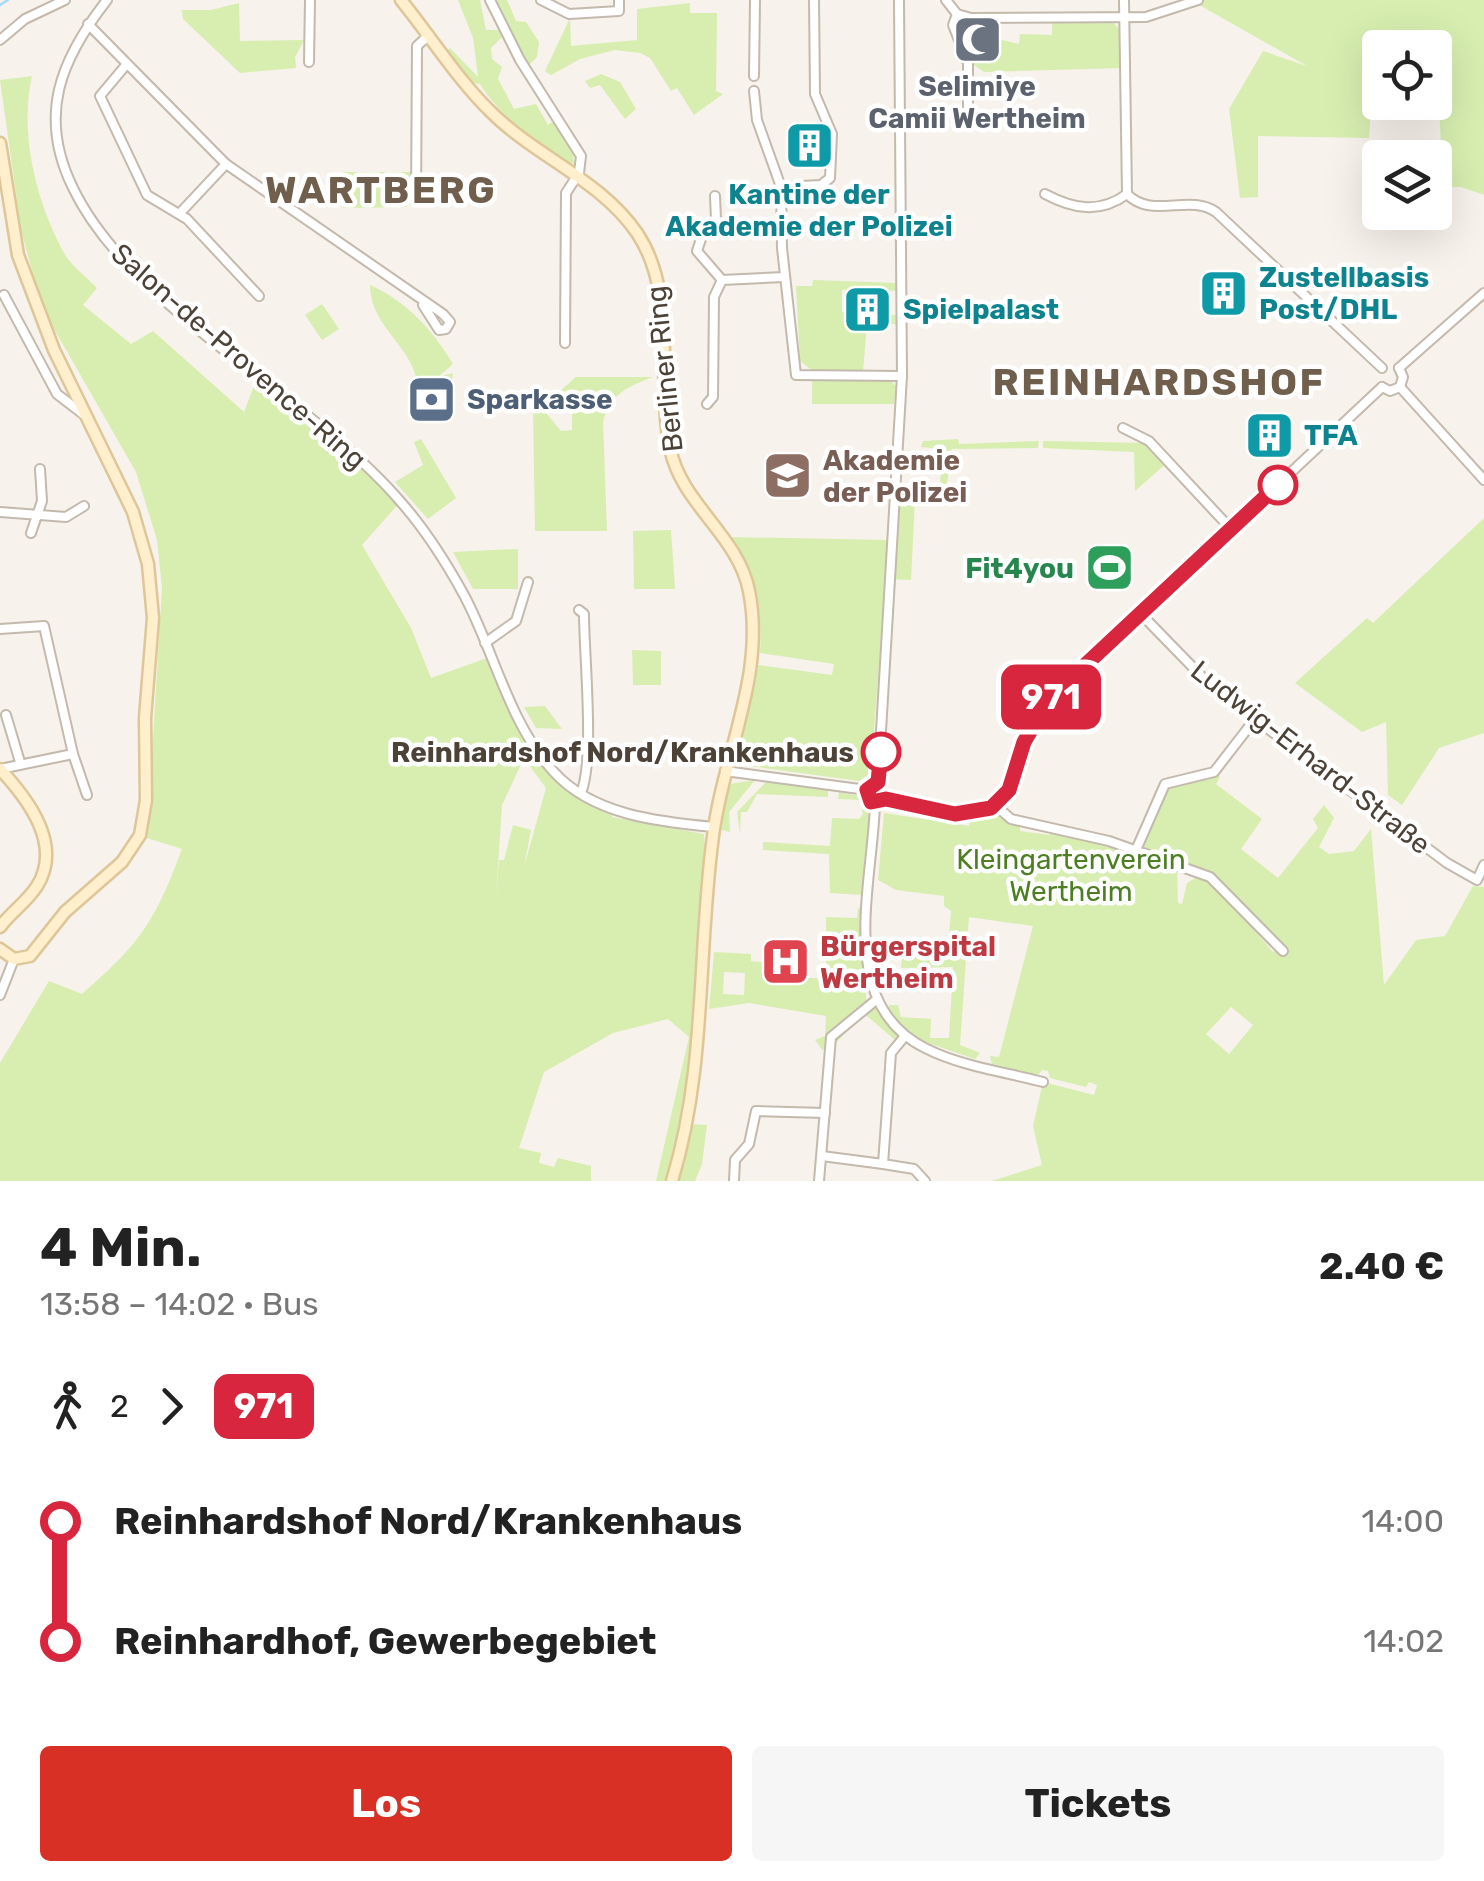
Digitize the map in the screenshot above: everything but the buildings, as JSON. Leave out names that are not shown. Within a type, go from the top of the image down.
[{"type":"street","points":[[0,40],[25,19],[66,0]]},
{"type":"street","name":"Salon-de-Provence-Ring","points":[[107,0],[72,48],[59,84],[56,128],[72,187],[90,218],[136,272],[340,443],[401,501],[464,596],[523,728],[553,772],[581,794],[634,816],[714,828]]},
{"type":"street","points":[[309,62],[310,0]]},
{"type":"street","name":"Berliner Ring","points":[[401,0],[491,112],[577,176],[624,217],[648,254],[660,302],[666,422],[680,481],[727,541],[748,588],[756,643],[714,828],[704,915],[701,1032],[689,1124],[672,1181]]},
{"type":"street","points":[[490,0],[520,60],[581,156],[577,176],[566,194],[566,343]]},
{"type":"street","points":[[541,0],[570,14],[619,11],[619,0]]},
{"type":"street","points":[[754,0],[754,76]]},
{"type":"street","points":[[781,186],[821,185],[830,178],[832,134],[814,94],[814,0]]},
{"type":"street","points":[[878,782],[902,376],[899,0]]},
{"type":"street","points":[[946,0],[957,14],[970,18],[1158,16],[1198,0]]},
{"type":"street","points":[[1124,0],[1127,194],[1137,204],[1206,205],[1382,368],[1399,368],[1484,293]]},
{"type":"street","points":[[957,14],[953,25],[968,63],[968,124]]},
{"type":"street","points":[[88,24],[226,164],[423,305]]},
{"type":"street","points":[[416,201],[417,46],[429,35]]},
{"type":"street","points":[[126,65],[100,96],[147,195],[161,208],[180,213],[258,296]]},
{"type":"street","points":[[754,91],[757,120],[781,186],[785,277],[796,375],[902,376]]},
{"type":"street","points":[[0,143],[18,255],[38,313],[133,512],[150,578],[153,618],[145,718],[144,820],[140,835],[116,869],[65,912],[30,956],[14,960]]},
{"type":"street","points":[[180,213],[226,164]]},
{"type":"street","points":[[1045,194],[1068,207],[1089,207],[1108,206],[1127,194]]},
{"type":"street","points":[[715,196],[716,220],[702,233],[697,251],[722,280]]},
{"type":"street","points":[[722,280],[785,277]]},
{"type":"street","points":[[707,404],[713,397],[714,296],[722,280]]},
{"type":"street","points":[[4,295],[57,394],[91,420]]},
{"type":"street","points":[[1382,368],[1378,376],[1382,387],[1390,391],[1400,387],[1404,376],[1399,368]]},
{"type":"street","points":[[875,803],[886,799],[955,814],[980,812],[996,805],[1009,790],[1024,742],[1050,698],[1382,387]]},
{"type":"street","points":[[1400,387],[1484,480]]},
{"type":"street","points":[[1123,428],[1149,441],[1231,529]]},
{"type":"street","points":[[31,533],[42,501],[40,469]]},
{"type":"street","points":[[0,512],[66,516],[84,506]]},
{"type":"street","points":[[485,643],[516,621],[528,582]]},
{"type":"street","points":[[579,610],[584,614],[585,783],[581,794]]},
{"type":"street","name":"Ludwig-Erhard-Straße","points":[[1141,614],[1211,686],[1447,863],[1477,880],[1484,865]]},
{"type":"street","points":[[0,628],[44,626],[73,754],[87,795]]},
{"type":"street","points":[[6,716],[20,762]]},
{"type":"street","points":[[1136,850],[1165,784],[1214,772],[1255,719]]},
{"type":"street","points":[[0,927],[37,886],[46,856],[37,818],[0,769],[73,754]]},
{"type":"street","points":[[725,771],[867,790],[878,782]]},
{"type":"street","points":[[878,782],[887,789],[886,799]]},
{"type":"street","points":[[867,790],[875,803],[866,955],[876,1000],[905,1036],[938,1054],[1043,1082]]},
{"type":"street","points":[[996,805],[1010,819],[1067,829],[1210,877],[1282,951]]},
{"type":"street","points":[[0,948],[14,960]]},
{"type":"street","points":[[0,995],[14,960]]},
{"type":"street","points":[[819,1181],[831,1038],[876,1000]]},
{"type":"street","points":[[882,1164],[891,1053],[905,1036]]},
{"type":"street","points":[[734,1181],[735,1160],[750,1144],[756,1110],[825,1112]]},
{"type":"street","points":[[822,1156],[914,1169],[924,1181]]},
{"type":"green space","points":[[458,0],[480,0],[486,30],[499,30],[502,37],[491,48],[492,59],[502,67],[498,79],[514,109],[536,104],[548,125],[553,121],[573,149],[574,164],[550,153],[522,132],[480,84],[473,83],[447,50],[450,48],[478,77],[473,38]]},
{"type":"green space","points":[[494,0],[507,0],[516,21],[526,22],[539,42],[537,57],[528,66]]},
{"type":"green space","points":[[1484,0],[1484,195],[1452,187],[1452,140],[1441,140],[1440,120],[1452,120],[1452,30],[1362,30],[1362,120],[1370,120],[1369,138],[1258,136],[1258,197],[1240,198],[1229,109],[1263,51],[1307,66],[1194,2]]},
{"type":"green space","points":[[239,3],[240,41],[304,40],[295,57],[296,68],[240,73],[183,19],[182,10],[211,10]]},
{"type":"green space","points":[[690,3],[690,13],[717,13],[716,91],[723,94],[694,115],[677,88],[671,91],[650,58],[640,53],[615,50],[580,59],[551,75],[545,71],[570,18],[571,46],[637,40],[637,9]]},
{"type":"green space","points":[[1112,21],[1120,30],[1122,68],[984,72],[970,62],[998,59],[998,39],[1019,44],[1020,34],[1052,35],[1052,22]]},
{"type":"green space","points":[[601,74],[620,82],[636,109],[625,119],[600,85],[590,88],[585,81]]},
{"type":"green space","points":[[32,76],[28,98],[29,144],[38,190],[64,253],[97,288],[83,305],[131,344],[153,331],[244,412],[257,378],[340,443],[401,501],[362,545],[411,628],[431,678],[490,657],[523,728],[553,772],[613,812],[612,817],[704,834],[705,851],[711,854],[690,1124],[707,1125],[702,1164],[695,1181],[656,1181],[689,1037],[668,1019],[613,1033],[544,1072],[519,1148],[541,1153],[539,1163],[554,1167],[558,1158],[591,1166],[591,1181],[0,1181],[0,1063],[49,981],[82,994],[132,945],[154,913],[182,849],[147,838],[162,588],[157,540],[136,472],[42,308],[21,230],[0,80]],"holes":[[[524,758],[546,788],[524,867],[531,830],[513,825],[504,860],[499,860],[496,895],[502,805]]]},
{"type":"green space","points":[[343,172],[416,172],[416,180],[407,188],[407,207],[343,208]]},
{"type":"green space","points":[[813,280],[897,283],[897,291],[842,290],[842,312],[848,315],[898,315],[898,324],[867,324],[863,371],[814,372],[800,361],[796,286],[812,286]]},
{"type":"green space","points":[[370,285],[407,308],[445,351],[453,364],[438,377],[453,373],[449,406],[442,410],[427,385],[418,390],[410,361],[377,314]]},
{"type":"green space","points":[[322,304],[339,329],[322,340],[305,315]]},
{"type":"green space","points":[[576,377],[653,377],[621,392],[603,422],[607,531],[535,531],[533,406],[538,403],[561,431],[572,430],[572,405],[559,392]]},
{"type":"green space","points":[[889,379],[896,386],[894,404],[812,404],[812,380]]},
{"type":"green space","points":[[421,439],[456,498],[428,519],[395,482],[423,465],[414,442]]},
{"type":"green space","points":[[958,439],[959,444],[1039,441],[1038,448],[952,449],[945,497],[915,498],[911,580],[890,579],[896,485],[940,488],[942,449],[921,447],[923,441]]},
{"type":"green space","points":[[1043,441],[1147,443],[1168,462],[1135,491],[1134,452],[1043,448]]},
{"type":"green space","points":[[1484,518],[1484,733],[1439,748],[1402,805],[1388,795],[1386,722],[1362,732],[1295,683],[1367,618],[1373,623]]},
{"type":"green space","points":[[671,530],[675,589],[634,589],[633,531]]},
{"type":"green space","points":[[730,537],[888,540],[871,773],[859,781],[749,766],[739,756],[758,665],[832,675],[834,664],[760,653],[756,592]]},
{"type":"green space","points":[[518,549],[518,589],[473,589],[453,552]]},
{"type":"green space","points":[[632,650],[661,651],[661,685],[633,685]]},
{"type":"green space","points":[[545,706],[562,729],[536,728],[524,707]]},
{"type":"green space","name":"Kleingartenverein Wertheim","points":[[1214,772],[1220,777],[1216,784],[1262,819],[1241,849],[1278,878],[1318,828],[1313,819],[1324,805],[1334,818],[1319,847],[1329,854],[1354,851],[1371,829],[1384,985],[1416,940],[1445,936],[1473,886],[1484,887],[1484,1181],[992,1181],[1042,1165],[1033,1126],[1043,1082],[1094,1095],[1097,1085],[1089,1082],[1086,1087],[1050,1078],[1048,1071],[1042,1070],[1038,1075],[992,1064],[990,1056],[999,1057],[1033,926],[969,917],[960,1045],[980,1053],[975,1059],[919,1040],[888,1012],[889,1005],[898,1005],[901,1017],[931,1019],[930,1038],[949,1038],[953,967],[901,968],[902,956],[956,959],[957,936],[949,935],[951,911],[944,906],[944,896],[896,890],[878,880],[884,813],[969,826],[971,813],[995,805],[1020,822],[1020,831],[1050,835],[1051,829],[1177,867],[1178,903],[1182,904],[1187,883],[1195,878],[1211,881],[1273,952],[1278,947],[1210,877],[1139,851],[1165,784]],"holes":[[[1231,1007],[1253,1025],[1229,1054],[1206,1034]]]},
{"type":"green space","points":[[755,780],[729,812],[730,832],[718,829],[730,784]]},
{"type":"green space","points":[[766,782],[828,789],[828,797],[757,794],[747,812],[741,812],[740,834],[737,812]]},
{"type":"green space","points":[[839,792],[859,796],[871,812],[864,895],[830,893],[829,854],[763,850],[763,842],[830,846],[832,818],[859,819],[863,814],[860,800],[838,799]]},
{"type":"green space","points":[[858,908],[864,909],[863,970],[858,974],[826,970],[826,917],[857,918]]},
{"type":"green space","points":[[714,952],[751,954],[751,961],[772,963],[777,957],[779,976],[866,984],[866,1003],[831,1029],[823,1051],[815,1040],[825,1036],[826,1016],[749,1003],[709,1009]],"holes":[[[724,972],[745,973],[744,995],[723,994]]]},
{"type":"green space","points":[[876,1000],[888,1019],[924,1048],[895,1040],[867,1016],[855,1022],[827,1053],[831,1037]]},
{"type":"waterway","points":[[0,5],[8,0]]},
{"type":"bus line","name":"971","points":[[881,752],[878,782],[867,790],[871,802],[886,799],[903,806],[955,814],[991,808],[1009,790],[1030,727],[1050,698],[1278,485]]},
{"type":"place","name":"Selimiye Camii Wertheim","points":[[977,39]]},
{"type":"place","name":"Kantine der Akademie der Polizei","points":[[809,146]]},
{"type":"place","name":"Zustellbasis Post/DHL","points":[[1224,293]]},
{"type":"place","name":"Spielpalast","points":[[868,309]]},
{"type":"place","name":"Sparkasse","points":[[432,399]]},
{"type":"place","name":"TFA","points":[[1269,435]]},
{"type":"place","name":"Akademie der Polizei","points":[[788,476]]},
{"type":"place","name":"Fit4you","points":[[1109,568]]},
{"type":"place","name":"Reinhardshof Nord/Krankenhaus","points":[[881,752]]},
{"type":"place","name":"Bürgerspital Wertheim","points":[[785,962]]},
{"type":"district","name":"WARTBERG","points":[[381,190]]},
{"type":"district","name":"REINHARDSHOF","points":[[1159,382]]}]
